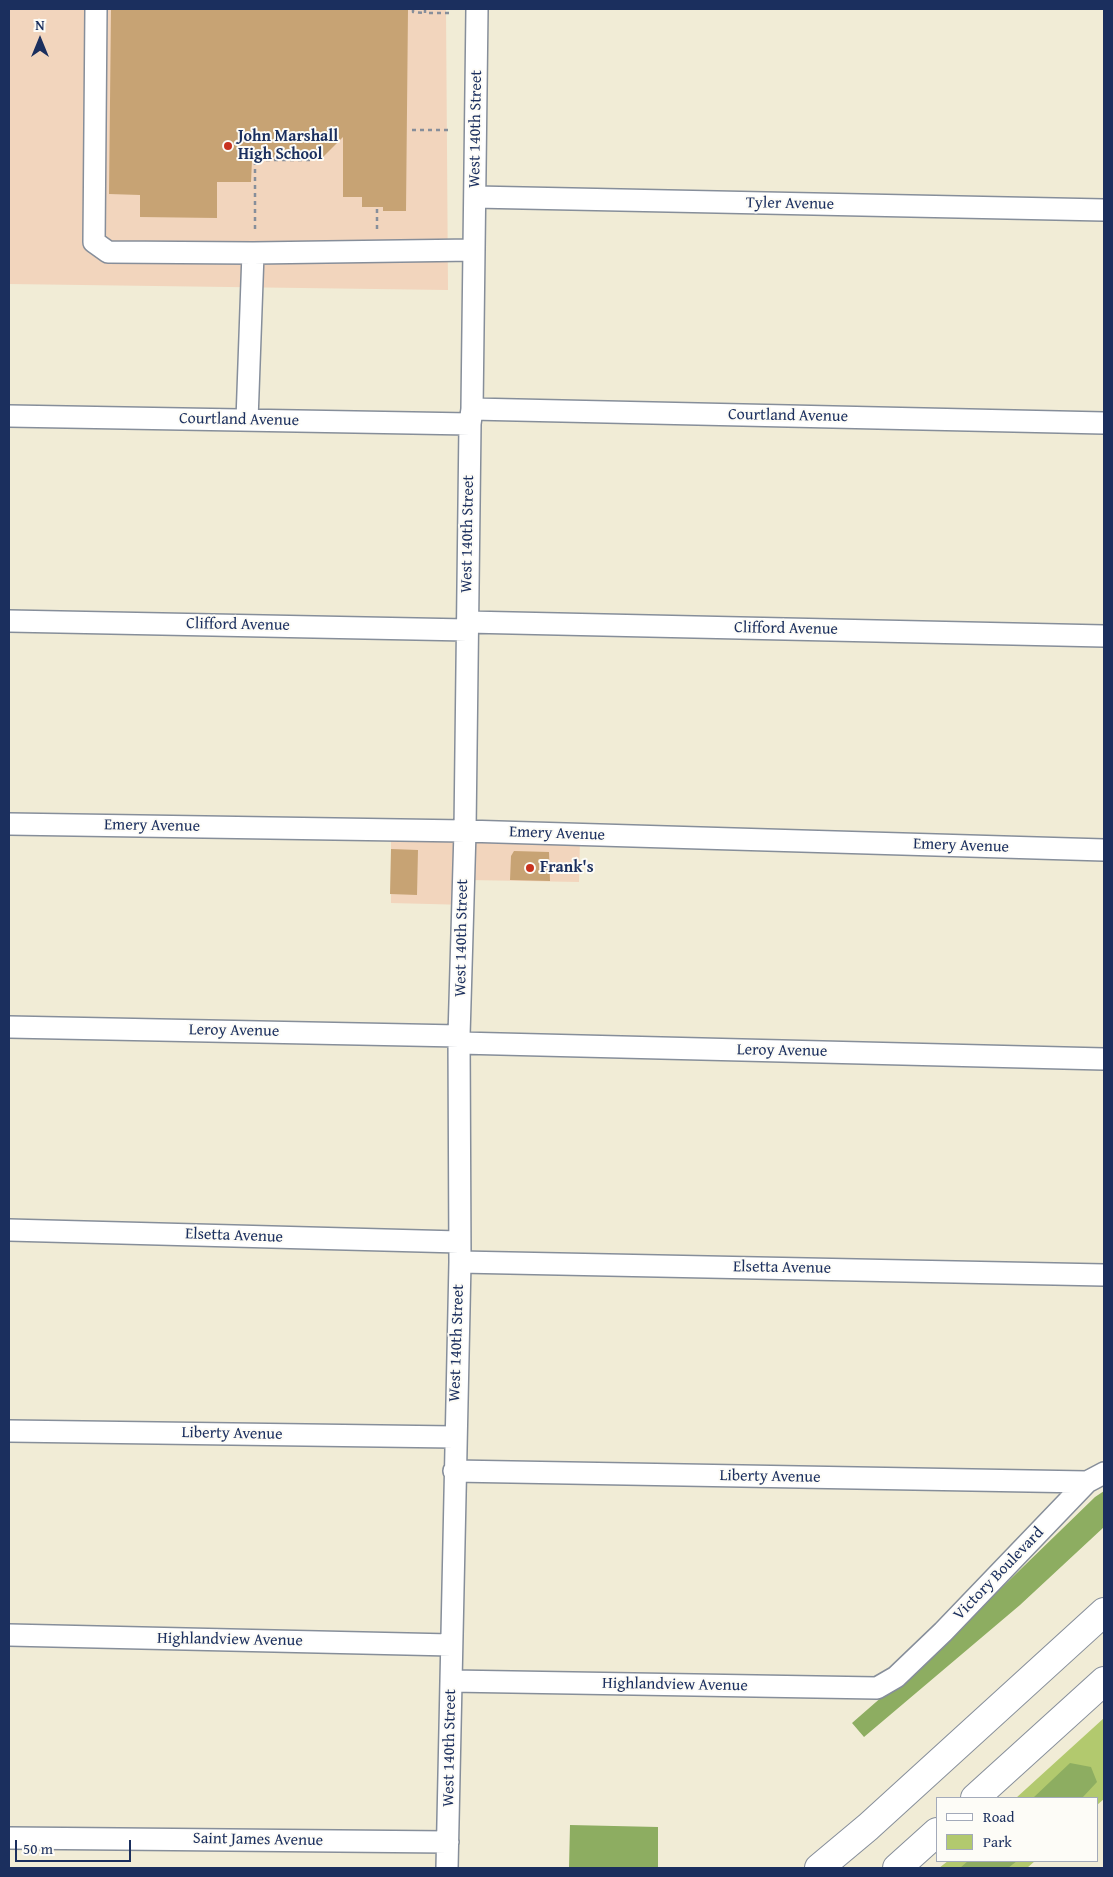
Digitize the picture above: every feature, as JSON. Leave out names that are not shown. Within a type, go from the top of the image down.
[{"type":"highway","points":[[819,1868],[868,1827],[1104,1612]]},
{"type":"highway","points":[[975,1797],[1104,1681]]},
{"type":"highway","points":[[897,1868],[936,1833]]},
{"type":"street","points":[[96,9],[94,242],[108,252],[253,253],[474,250]]},
{"type":"street","name":"West 140th Street","points":[[447,1868],[452,1681],[454,1437],[460,1252],[460,1040],[465,831],[477,9]]},
{"type":"street","name":"Tyler Avenue","points":[[475,197],[1104,210]]},
{"type":"street","points":[[247,420],[253,253]]},
{"type":"street","name":"Courtland Avenue","points":[[9,416],[247,420],[471,416],[1104,423]]},
{"type":"street","name":"Clifford Avenue","points":[[9,621],[1104,636]]},
{"type":"street","name":"Emery Avenue","points":[[9,824],[465,831],[1104,850]]},
{"type":"street","name":"Leroy Avenue","points":[[9,1027],[1104,1059]]},
{"type":"street","name":"Elsetta Avenue","points":[[9,1230],[460,1252],[1104,1274]]},
{"type":"street","name":"Liberty Avenue","points":[[9,1431],[454,1437]]},
{"type":"street","name":"Liberty Avenue","points":[[454,1472],[1095,1478]]},
{"type":"street","name":"Victory Boulevard","points":[[896,1677],[1095,1478]]},
{"type":"street","name":"Highlandview Avenue","points":[[9,1634],[452,1645]]},
{"type":"street","name":"Highlandview Avenue","points":[[452,1681],[877,1688],[896,1677]]},
{"type":"street","name":"Saint James Avenue","points":[[9,1838],[448,1842]]},
{"type":"path","points":[[413,9],[413,12],[451,13]]},
{"type":"path","points":[[412,130],[449,130]]},
{"type":"path","points":[[255,230],[255,160],[312,160]]},
{"type":"path","points":[[377,208],[377,231]]},
{"type":"shaded area","name":"John Marshall High School","points":[[9,9],[446,9],[448,290],[9,284]]},
{"type":"shaded area","points":[[391,835],[580,839],[579,882],[469,880],[468,905],[391,903]]},
{"type":"green space","points":[[1104,1491],[1104,1527],[1020,1605],[864,1737],[852,1723],[955,1633],[1095,1497]]},
{"type":"green space","points":[[1104,1718],[1104,1799],[1098,1804],[1098,1797],[1017,1797]]},
{"type":"green space","points":[[1070,1763],[1091,1767],[1097,1782],[1083,1797],[1034,1797]]},
{"type":"green space","points":[[570,1825],[658,1827],[658,1868],[569,1868]]},
{"type":"green space","points":[[947,1862],[1034,1862],[1027,1868],[939,1868]]},
{"type":"green space","points":[[967,1862],[1016,1862],[1008,1868],[960,1868]]},
{"type":"building","points":[[111,9],[408,9],[406,211],[383,211],[383,207],[362,207],[362,197],[343,197],[343,137],[320,160],[252,160],[251,182],[217,182],[217,218],[140,217],[140,195],[109,194]]},
{"type":"building","points":[[391,849],[418,850],[417,895],[390,894]]},
{"type":"building","name":"Frank's","points":[[514,851],[549,852],[550,881],[510,880],[511,856]]},
{"type":"place","name":"John Marshall High School","points":[[228,146]]},
{"type":"place","name":"Frank's","points":[[530,868]]}]
